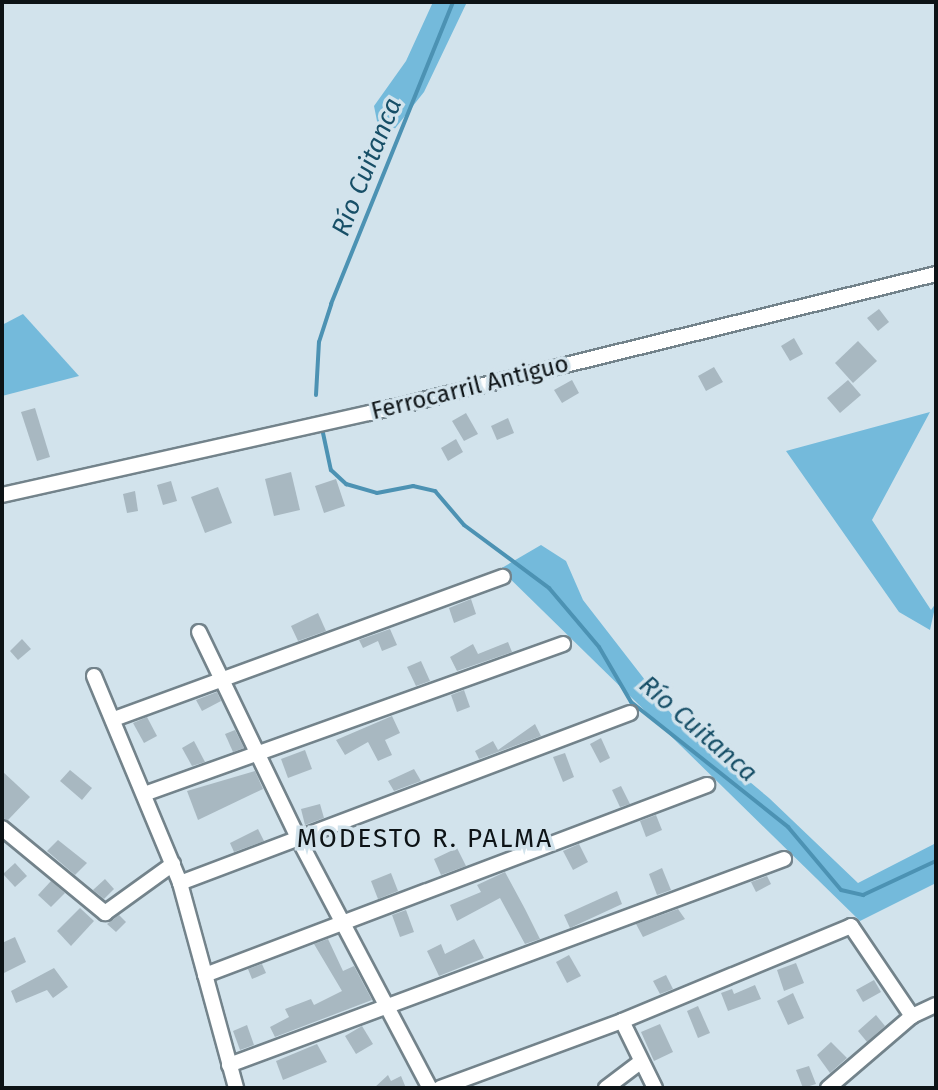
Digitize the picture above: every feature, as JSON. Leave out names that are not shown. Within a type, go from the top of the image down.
[{"type":"street","name":"Ferrocarril Antiguo","points":[[2,495],[370,413],[936,274]]},
{"type":"street","points":[[114,719],[220,677],[503,577]]},
{"type":"street","points":[[199,632],[342,925],[430,1088]]},
{"type":"street","points":[[147,793],[563,644]]},
{"type":"street","points":[[94,676],[147,793],[180,883],[236,1088]]},
{"type":"street","points":[[180,883],[630,713]]},
{"type":"street","points":[[205,975],[707,785]]},
{"type":"street","points":[[2,828],[105,913],[173,864]]},
{"type":"street","points":[[229,1065],[784,859]]},
{"type":"street","points":[[440,1088],[622,1021],[851,926],[912,1016]]},
{"type":"street","points":[[828,1088],[912,1016],[936,1005]]},
{"type":"street","points":[[622,1021],[639,1063],[655,1088]]},
{"type":"street","points":[[606,1088],[639,1063]]},
{"type":"shaded area","points":[[433,2],[467,2],[424,92],[393,131],[378,126],[374,106],[406,61]]},
{"type":"shaded area","points":[[23,314],[79,376],[2,396],[2,325]]},
{"type":"shaded area","points":[[930,412],[872,520],[931,610],[936,603],[930,630],[899,612],[786,451]]},
{"type":"shaded area","points":[[541,545],[566,561],[583,600],[676,720],[769,798],[858,883],[936,843],[936,883],[860,921],[500,569]]},
{"type":"building","points":[[879,309],[889,322],[878,331],[867,318]]},
{"type":"building","points":[[794,338],[803,354],[790,361],[781,346]]},
{"type":"building","points":[[858,341],[877,361],[853,383],[835,363]]},
{"type":"building","points":[[714,367],[723,382],[706,391],[698,376]]},
{"type":"building","points":[[572,380],[579,393],[562,403],[554,390]]},
{"type":"building","points":[[848,380],[861,395],[840,413],[827,398]]},
{"type":"building","points":[[35,408],[50,457],[37,461],[21,412]]},
{"type":"building","points":[[466,413],[478,434],[464,441],[452,421]]},
{"type":"building","points":[[508,418],[514,433],[497,440],[491,426]]},
{"type":"building","points":[[456,439],[463,452],[448,461],[441,448]]},
{"type":"building","points":[[291,472],[300,510],[274,516],[265,479]]},
{"type":"building","points":[[336,479],[345,506],[324,513],[315,486]]},
{"type":"building","points":[[171,481],[177,501],[163,505],[157,485]]},
{"type":"building","points":[[218,487],[232,523],[205,533],[191,497]]},
{"type":"building","points":[[135,491],[138,511],[127,513],[123,494]]},
{"type":"building","points":[[471,599],[476,614],[454,623],[449,608]]},
{"type":"building","points":[[318,613],[326,631],[298,641],[291,626]]},
{"type":"building","points":[[390,629],[397,645],[382,651],[378,641],[363,648],[359,640]]},
{"type":"building","points":[[22,639],[31,649],[18,660],[10,651]]},
{"type":"building","points":[[508,642],[512,652],[457,671],[450,657],[473,644],[478,654]]},
{"type":"building","points":[[421,661],[430,681],[416,686],[407,667]]},
{"type":"building","points":[[464,690],[470,707],[457,712],[451,695]]},
{"type":"building","points":[[217,692],[221,701],[202,711],[196,700]]},
{"type":"building","points":[[392,716],[400,733],[385,740],[392,755],[378,761],[368,742],[345,755],[336,740]]},
{"type":"building","points":[[147,717],[157,736],[144,743],[133,723]]},
{"type":"building","points":[[535,724],[541,736],[479,759],[475,751],[493,741],[498,750]]},
{"type":"building","points":[[235,730],[244,748],[233,752],[225,734]]},
{"type":"building","points":[[601,738],[610,758],[600,763],[590,744]]},
{"type":"building","points":[[194,741],[205,762],[192,766],[182,748]]},
{"type":"building","points":[[305,750],[312,769],[288,778],[281,759]]},
{"type":"building","points":[[565,753],[574,777],[563,782],[553,757]]},
{"type":"building","points":[[414,769],[421,781],[394,791],[388,781]]},
{"type":"building","points":[[70,770],[92,788],[82,800],[60,781]]},
{"type":"building","points":[[2,771],[30,797],[8,820],[2,818]]},
{"type":"building","points":[[255,771],[263,789],[198,820],[187,791]]},
{"type":"building","points":[[621,786],[630,804],[620,807],[612,790]]},
{"type":"building","points":[[320,804],[324,818],[305,825],[301,809]]},
{"type":"building","points":[[656,815],[662,830],[646,837],[640,821]]},
{"type":"building","points":[[258,829],[264,841],[234,852],[230,843]]},
{"type":"building","points":[[58,840],[87,863],[75,875],[47,851]]},
{"type":"building","points":[[579,844],[588,862],[573,870],[563,851]]},
{"type":"building","points":[[457,848],[466,866],[441,875],[434,859]]},
{"type":"building","points":[[15,863],[27,876],[15,887],[3,874]]},
{"type":"building","points":[[662,868],[671,890],[657,895],[649,874]]},
{"type":"building","points":[[505,872],[540,939],[525,944],[500,898],[457,921],[450,905],[481,892],[477,885]]},
{"type":"building","points":[[391,873],[398,891],[378,899],[371,881]]},
{"type":"building","points":[[767,876],[771,884],[756,892],[751,882]]},
{"type":"building","points":[[105,879],[114,889],[104,899],[93,890]]},
{"type":"building","points":[[51,881],[65,893],[51,907],[38,895]]},
{"type":"building","points":[[617,891],[622,904],[570,928],[564,915]]},
{"type":"building","points":[[80,908],[94,921],[71,946],[57,931]]},
{"type":"building","points":[[678,909],[685,919],[643,937],[636,924]]},
{"type":"building","points":[[406,910],[414,932],[400,937],[392,915]]},
{"type":"building","points":[[119,915],[126,922],[116,932],[107,924]]},
{"type":"building","points":[[15,937],[26,962],[2,974],[2,943]]},
{"type":"building","points":[[328,939],[343,971],[354,966],[372,1000],[275,1037],[270,1027],[289,1017],[285,1009],[311,999],[314,1005],[342,991],[314,944]]},
{"type":"building","points":[[474,939],[484,958],[439,976],[427,951],[441,944],[445,954]]},
{"type":"building","points":[[569,955],[581,976],[567,983],[556,962]]},
{"type":"building","points":[[796,963],[804,983],[784,991],[777,970]]},
{"type":"building","points":[[262,964],[266,973],[252,979],[248,969]]},
{"type":"building","points":[[54,968],[68,987],[53,998],[47,990],[16,1003],[11,991]]},
{"type":"building","points":[[666,975],[673,989],[660,994],[653,981]]},
{"type":"building","points":[[874,980],[881,992],[863,1002],[856,990]]},
{"type":"building","points":[[755,985],[761,999],[728,1011],[721,993],[732,989],[734,994]]},
{"type":"building","points":[[793,993],[804,1018],[788,1025],[777,1001]]},
{"type":"building","points":[[698,1006],[710,1033],[698,1038],[687,1011]]},
{"type":"building","points":[[876,1015],[885,1026],[867,1042],[858,1031]]},
{"type":"building","points":[[660,1024],[673,1052],[654,1061],[641,1032]]},
{"type":"building","points":[[247,1025],[254,1045],[240,1050],[233,1031]]},
{"type":"building","points":[[362,1026],[373,1044],[356,1054],[345,1036]]},
{"type":"building","points":[[831,1042],[847,1058],[830,1073],[817,1055]]},
{"type":"building","points":[[317,1044],[327,1062],[283,1080],[276,1061]]},
{"type":"building","points":[[809,1066],[816,1084],[803,1088],[796,1070]]},
{"type":"building","points":[[388,1075],[391,1081],[401,1076],[406,1088],[374,1088]]},
{"type":"waterway","name":"Río Cuitanca","points":[[316,395],[319,342],[331,304],[453,2]]},
{"type":"waterway","name":"Río Cuitanca","points":[[323,433],[331,470],[346,484],[377,493],[413,486],[435,491],[464,525],[549,588],[599,647],[631,702],[788,827],[841,890],[863,895],[936,861]]},
{"type":"district","name":"MODESTO R. PALMA","points":[[425,839]]}]
